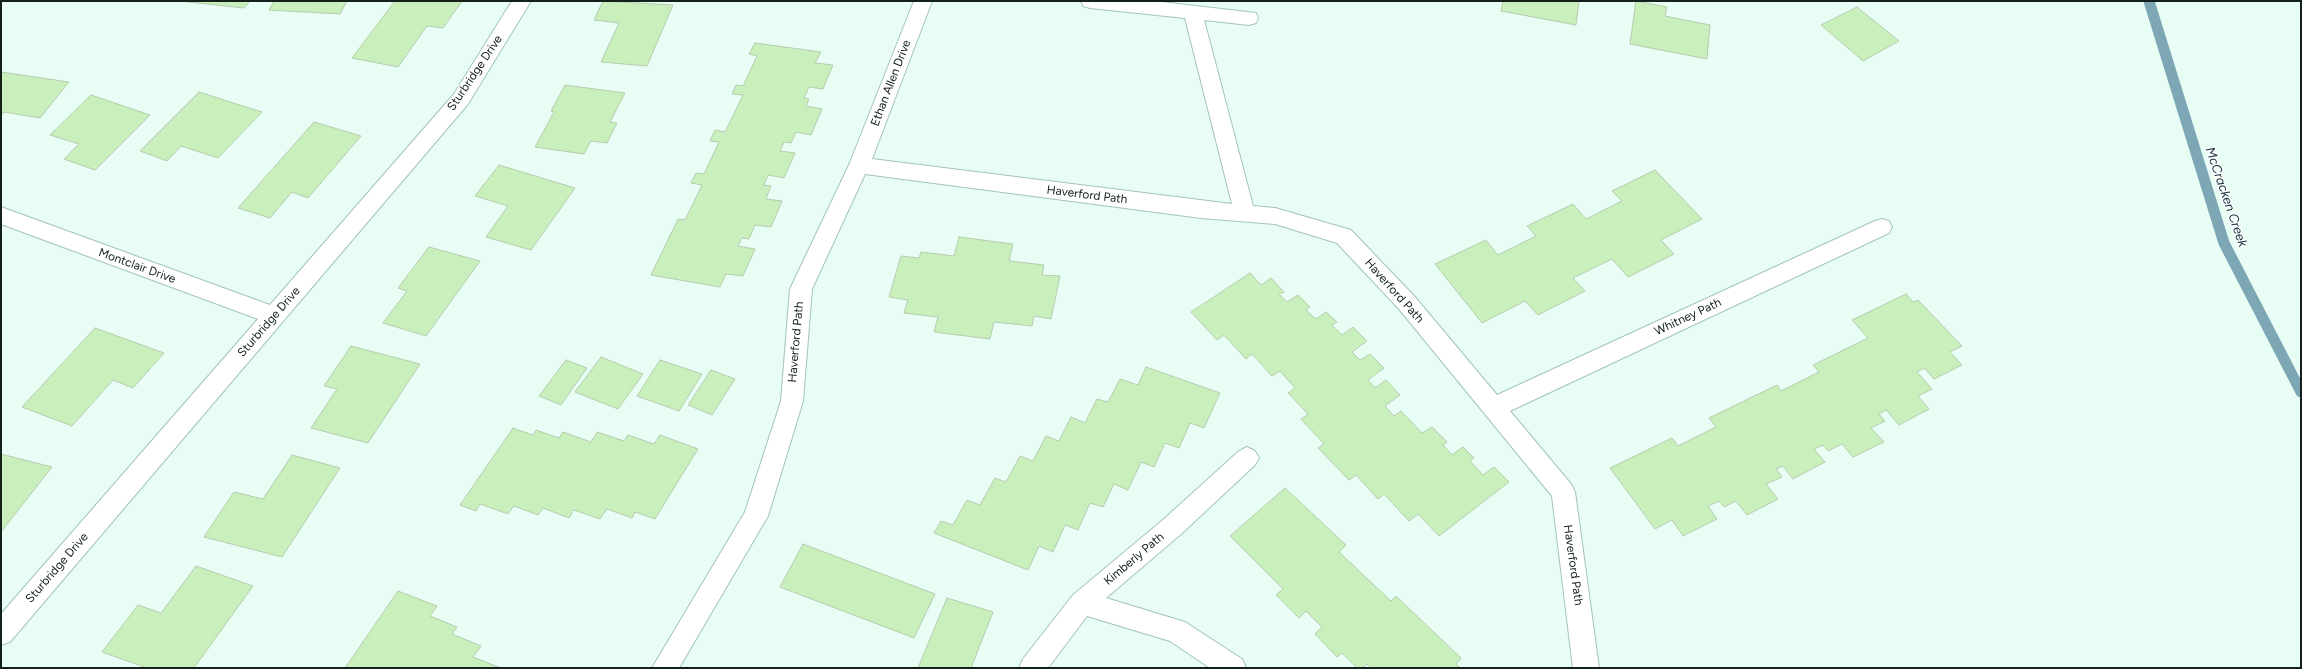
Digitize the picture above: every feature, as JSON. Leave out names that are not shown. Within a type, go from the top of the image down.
[{"type":"street","name":"Sturbridge Drive","points":[[1,633],[461,98],[522,1]]},
{"type":"street","name":"Ethan Allen Drive","points":[[859,165],[923,1]]},
{"type":"street","points":[[1090,1],[1249,18]]},
{"type":"street","points":[[1193,12],[1245,213]]},
{"type":"street","name":"Haverford Path","points":[[666,668],[756,516],[792,401],[800,289],[859,165],[1201,210],[1275,216],[1344,236],[1407,303],[1563,492],[1586,668]]},
{"type":"street","name":"Montclair Drive","points":[[1,215],[274,316]]},
{"type":"street","name":"Whitney Path","points":[[1493,408],[1882,227]]},
{"type":"street","name":"Kimberly Path","points":[[1032,668],[1082,603],[1172,527],[1247,458]]},
{"type":"street","points":[[1082,603],[1176,631],[1233,668]]},
{"type":"building","points":[[179,1],[250,1],[244,8]]},
{"type":"building","points":[[274,1],[347,1],[340,14],[269,10]]},
{"type":"building","points":[[395,1],[462,1],[443,28],[427,26],[398,67],[352,58]]},
{"type":"building","points":[[603,1],[673,5],[647,66],[601,62],[619,23],[594,20]]},
{"type":"building","points":[[1503,1],[1579,1],[1576,25],[1501,11]]},
{"type":"building","points":[[1636,1],[1667,7],[1665,16],[1710,25],[1707,59],[1630,44]]},
{"type":"building","points":[[1857,7],[1899,41],[1863,61],[1821,25]]},
{"type":"building","points":[[755,43],[821,52],[815,63],[833,65],[823,89],[809,87],[804,98],[809,99],[806,106],[822,109],[811,135],[796,132],[791,143],[784,142],[780,151],[795,153],[784,178],[768,175],[764,185],[771,186],[766,199],[782,201],[771,227],[755,225],[749,239],[742,238],[738,246],[755,249],[743,276],[726,274],[720,287],[651,275],[678,219],[685,220],[702,185],[691,183],[696,173],[704,174],[719,142],[710,141],[715,130],[725,132],[743,95],[732,94],[736,85],[743,86],[757,56],[749,54]]},
{"type":"building","points":[[1,72],[69,82],[40,118],[4,112],[1,116]]},
{"type":"building","points":[[565,85],[625,93],[610,122],[617,123],[607,143],[591,141],[584,154],[535,147],[554,112],[551,111]]},
{"type":"building","points":[[199,92],[262,112],[218,158],[181,146],[167,161],[140,151]]},
{"type":"building","points":[[91,95],[150,115],[95,170],[64,159],[79,144],[50,135]]},
{"type":"building","points":[[314,122],[361,136],[308,198],[292,192],[270,218],[238,208]]},
{"type":"building","points":[[499,165],[575,188],[531,250],[486,237],[508,206],[475,196]]},
{"type":"building","points":[[1655,170],[1702,219],[1661,240],[1674,254],[1628,277],[1612,259],[1573,278],[1585,291],[1538,315],[1525,301],[1482,323],[1435,264],[1486,240],[1498,255],[1536,236],[1527,226],[1573,204],[1586,219],[1622,201],[1612,191]]},
{"type":"building","points":[[959,237],[1013,244],[1009,261],[1044,265],[1042,275],[1060,276],[1051,319],[1034,316],[1032,326],[994,322],[990,339],[934,332],[938,317],[904,313],[908,300],[889,297],[901,256],[919,258],[921,252],[954,256]]},
{"type":"building","points":[[429,247],[480,261],[426,336],[383,323],[407,291],[398,288]]},
{"type":"building","points":[[1250,273],[1261,285],[1271,278],[1284,292],[1279,294],[1287,302],[1298,295],[1310,307],[1306,310],[1316,319],[1326,312],[1337,322],[1332,325],[1342,335],[1353,327],[1367,341],[1352,352],[1360,360],[1370,354],[1384,368],[1368,380],[1375,388],[1386,380],[1400,395],[1385,406],[1394,416],[1401,411],[1422,433],[1432,427],[1447,442],[1443,445],[1452,455],[1463,447],[1474,458],[1470,461],[1483,475],[1494,467],[1509,482],[1439,536],[1418,514],[1409,521],[1384,494],[1378,499],[1356,475],[1349,480],[1318,448],[1324,444],[1301,419],[1308,414],[1288,393],[1295,388],[1280,371],[1272,376],[1252,354],[1246,359],[1224,335],[1217,340],[1191,312]]},
{"type":"building","points":[[1906,294],[1913,302],[1918,300],[1962,346],[1950,352],[1962,365],[1934,379],[1924,368],[1917,372],[1932,389],[1918,396],[1929,409],[1899,425],[1886,410],[1879,414],[1885,421],[1871,428],[1884,442],[1853,457],[1842,444],[1828,451],[1823,445],[1814,449],[1825,462],[1793,479],[1783,466],[1776,469],[1782,477],[1766,484],[1778,499],[1747,515],[1736,501],[1724,507],[1719,501],[1708,506],[1717,519],[1683,536],[1672,520],[1655,529],[1610,468],[1672,438],[1678,446],[1716,427],[1709,418],[1777,385],[1781,391],[1819,372],[1813,365],[1868,338],[1852,320]]},
{"type":"building","points":[[95,328],[164,353],[133,388],[113,380],[72,426],[22,407]]},
{"type":"building","points":[[351,346],[420,364],[368,443],[311,428],[337,389],[324,386]]},
{"type":"building","points":[[601,357],[643,374],[618,409],[575,392]]},
{"type":"building","points":[[566,360],[587,368],[561,405],[539,396]]},
{"type":"building","points":[[660,360],[702,374],[679,411],[637,396]]},
{"type":"building","points":[[1146,367],[1220,393],[1204,428],[1190,423],[1179,448],[1165,443],[1154,467],[1141,462],[1128,490],[1114,484],[1103,507],[1090,503],[1078,530],[1065,525],[1053,552],[1039,546],[1028,570],[934,533],[941,521],[953,525],[967,500],[980,505],[995,478],[1006,482],[1020,456],[1033,461],[1046,436],[1059,441],[1071,417],[1085,423],[1097,399],[1108,402],[1120,379],[1138,385]]},
{"type":"building","points":[[711,370],[735,379],[712,415],[688,405]]},
{"type":"building","points":[[513,428],[533,435],[536,430],[559,438],[563,432],[591,442],[597,432],[624,441],[628,435],[654,444],[660,435],[698,449],[655,519],[635,512],[632,518],[607,509],[600,519],[574,510],[569,518],[543,508],[538,515],[514,506],[508,514],[480,504],[476,511],[460,505]]},
{"type":"building","points":[[1,454],[52,467],[1,532]]},
{"type":"building","points":[[292,455],[340,468],[282,557],[204,537],[234,492],[263,499]]},
{"type":"building","points":[[1285,488],[1346,545],[1339,552],[1391,601],[1396,596],[1461,658],[1456,664],[1460,668],[1371,668],[1367,664],[1363,668],[1357,668],[1342,653],[1337,657],[1315,634],[1322,627],[1306,611],[1299,618],[1276,595],[1283,589],[1230,536]]},
{"type":"building","points":[[803,544],[935,594],[914,638],[780,587]]},
{"type":"building","points":[[196,566],[253,586],[194,668],[147,668],[102,652],[138,605],[161,613]]},
{"type":"building","points":[[398,591],[437,606],[430,616],[457,627],[452,634],[481,646],[473,657],[501,668],[345,668]]},
{"type":"building","points":[[947,598],[993,612],[971,668],[918,668]]},
{"type":"waterway","name":"McCracken Creek","points":[[2149,1],[2224,243],[2301,392]]}]
